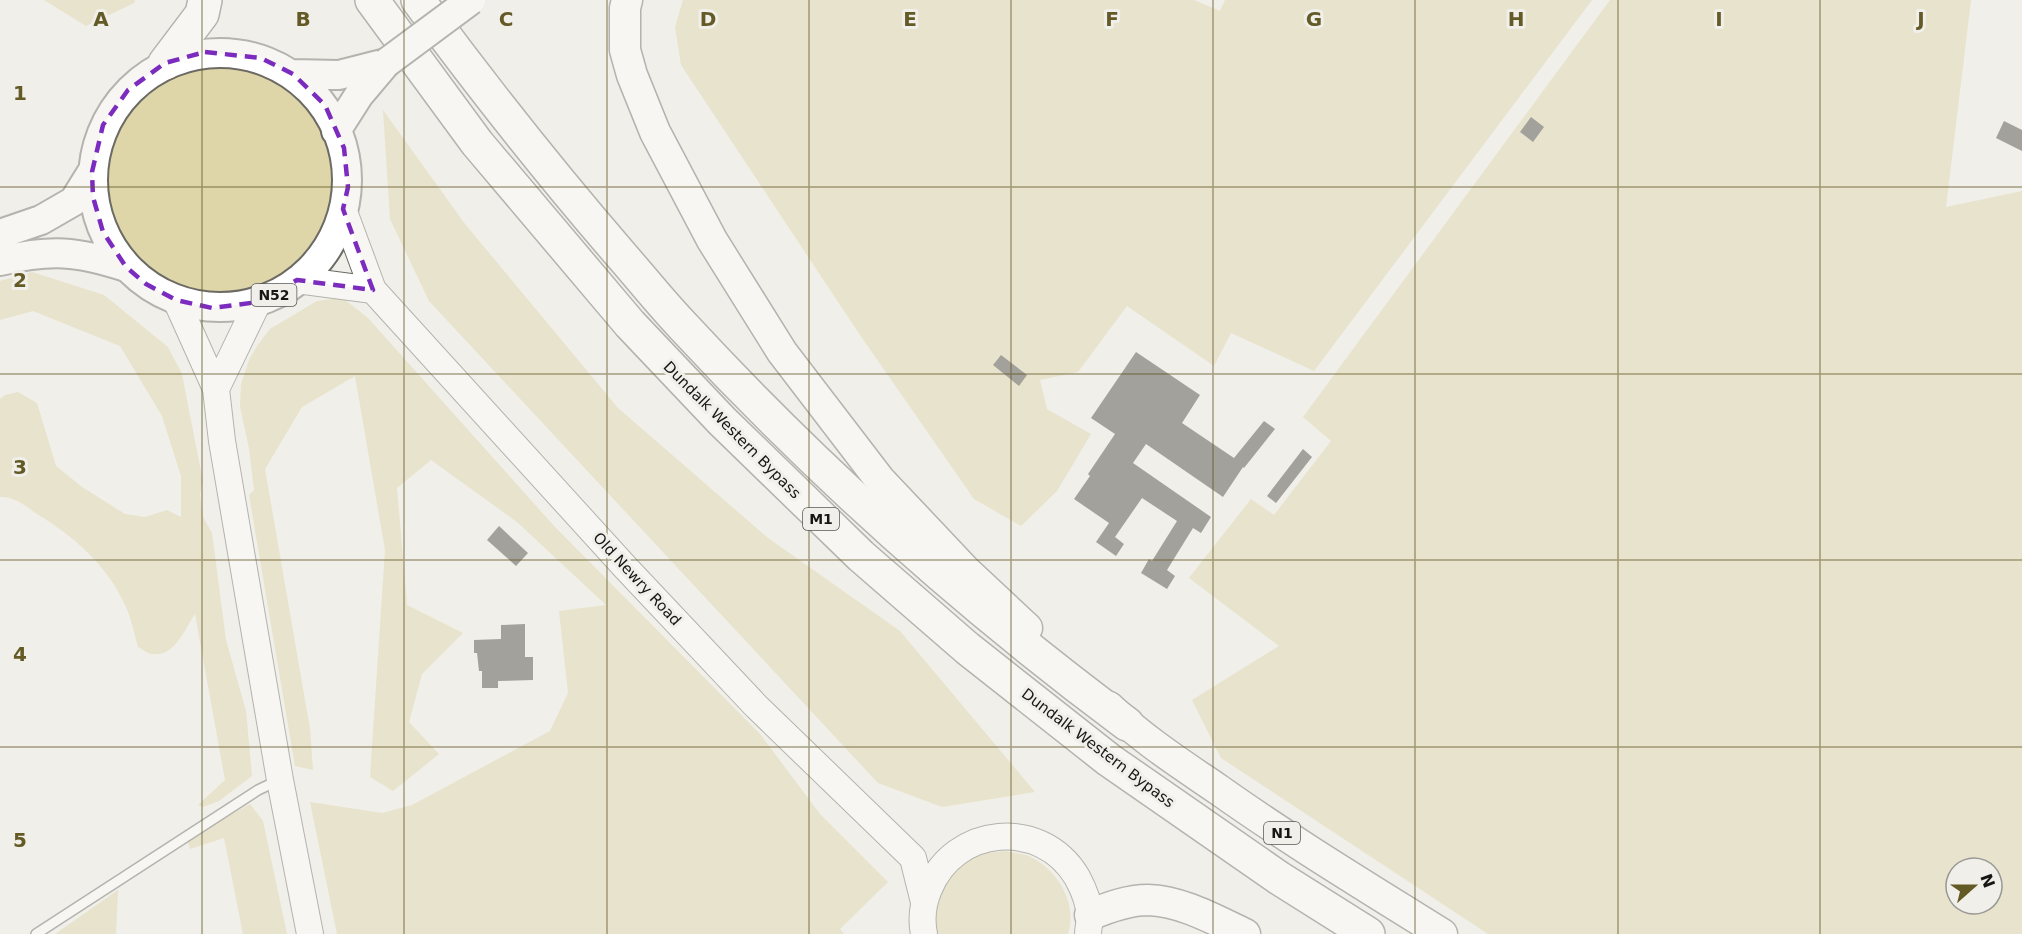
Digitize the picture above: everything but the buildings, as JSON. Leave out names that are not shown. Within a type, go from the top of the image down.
[{"type":"highway","points":[[165,63],[202,14],[205,0]]},
{"type":"highway","name":"Dundalk Western Bypass","points":[[372,0],[477,143],[630,324],[730,429],[844,540],[967,648],[1109,760],[1279,878],[1368,934]]},
{"type":"highway","name":"M1","points":[[418,0],[507,118],[576,203],[681,324],[777,424],[902,542],[1020,641],[1127,724]]},
{"type":"highway","points":[[627,0],[625,50],[632,75],[656,132],[711,240],[782,352],[880,480],[966,571],[1127,724]]},
{"type":"highway","name":"N1","points":[[1127,724],[1286,837],[1442,934]]},
{"type":"highway","points":[[1089,924],[1113,906],[1149,900],[1182,907],[1245,934]]},
{"type":"main road","name":"N52","points":[[336,131],[359,95],[386,63],[471,0]]},
{"type":"main road","name":"N52","points":[[205,52],[234,52],[261,58],[293,74],[325,105],[344,148],[348,187],[343,209],[339,225],[328,248],[310,270],[280,293],[258,302],[212,308],[176,300],[146,284],[126,267],[103,232],[93,197],[92,171],[103,125],[128,90],[165,63],[205,52]]},
{"type":"main road","name":"N52","points":[[293,74],[339,75],[386,63]]},
{"type":"main road","name":"N52","points":[[0,234],[41,220],[74,201],[92,171]]},
{"type":"main road","name":"Old Newry Road","points":[[343,209],[372,290],[625,567],[756,706],[913,858]]},
{"type":"main road","name":"N52","points":[[0,261],[32,254],[64,253],[93,256],[126,267]]},
{"type":"main road","points":[[297,280],[372,290]]},
{"type":"main road","points":[[176,300],[216,389],[222,441],[280,780],[310,934]]},
{"type":"main road","points":[[216,389],[258,302]]},
{"type":"main road","points":[[924,902],[934,875],[952,855],[974,842],[1000,836],[1027,838],[1051,849],[1070,866],[1084,889],[1089,924]]},
{"type":"main road","points":[[924,934],[924,902],[913,858],[952,855]]},
{"type":"lane","points":[[36,934],[240,802],[280,780]]},
{"type":"highlighted area","points":[[205,52],[261,58],[293,74],[325,105],[344,148],[348,187],[343,209],[373,290],[297,280],[258,302],[212,308],[176,300],[146,284],[126,267],[103,232],[93,197],[92,172],[103,125],[128,90],[165,63]]},
{"type":"shaded area","points":[[44,0],[135,0],[134,3],[86,26]]},
{"type":"shaded area","points":[[683,0],[1194,0],[1220,11],[1225,0],[1592,0],[1314,371],[1231,333],[1214,366],[1127,306],[1078,372],[1040,380],[1047,409],[1091,434],[1057,491],[1021,526],[974,499],[860,335],[681,65],[675,27]]},
{"type":"shaded area","points":[[1610,0],[1971,0],[1946,207],[2022,191],[2022,934],[1488,934],[1221,758],[1192,700],[1279,646],[1189,578],[1251,499],[1274,515],[1331,441],[1303,417]]},
{"type":"shaded area","points":[[221,68],[243,70],[275,81],[302,101],[322,128],[333,160],[335,182],[333,204],[322,236],[302,263],[275,283],[243,294],[221,296],[199,294],[167,283],[140,263],[120,236],[109,204],[107,182],[109,160],[120,128],[140,101],[167,81],[199,70]]},
{"type":"shaded area","points":[[383,110],[465,224],[618,408],[768,538],[900,631],[1035,792],[942,807],[878,783],[429,301],[390,219]]},
{"type":"shaded area","points":[[32,272],[104,295],[168,347],[182,374],[203,482],[200,494],[203,517],[212,533],[226,640],[246,711],[252,776],[219,801],[203,807],[198,805],[225,780],[195,614],[178,641],[167,651],[151,654],[138,647],[130,619],[117,589],[98,563],[50,522],[20,502],[0,497],[0,399],[5,395],[18,392],[37,403],[56,466],[82,487],[125,514],[145,517],[167,510],[181,517],[181,476],[162,416],[120,346],[33,311],[0,320],[0,281]]},
{"type":"shaded area","points":[[344,299],[368,318],[555,527],[760,734],[820,814],[888,882],[840,929],[844,934],[337,934],[310,802],[382,813],[412,805],[550,731],[568,693],[559,611],[606,605],[517,522],[431,460],[397,488],[407,605],[463,633],[422,674],[409,722],[439,754],[393,791],[370,777],[385,550],[355,376],[302,407],[265,469],[310,729],[313,770],[295,766],[249,495],[254,490],[249,448],[240,407],[241,384],[249,360],[270,329],[317,301]]},
{"type":"shaded area","points":[[250,804],[263,821],[287,934],[243,934],[224,838],[190,849],[187,839]]},
{"type":"shaded area","points":[[1006,851],[1029,856],[1048,869],[1056,878],[1063,888],[1070,911],[1068,934],[936,934],[935,921],[939,897],[951,876],[970,859],[991,852]]},
{"type":"shaded area","points":[[118,890],[116,934],[55,934]]}]
